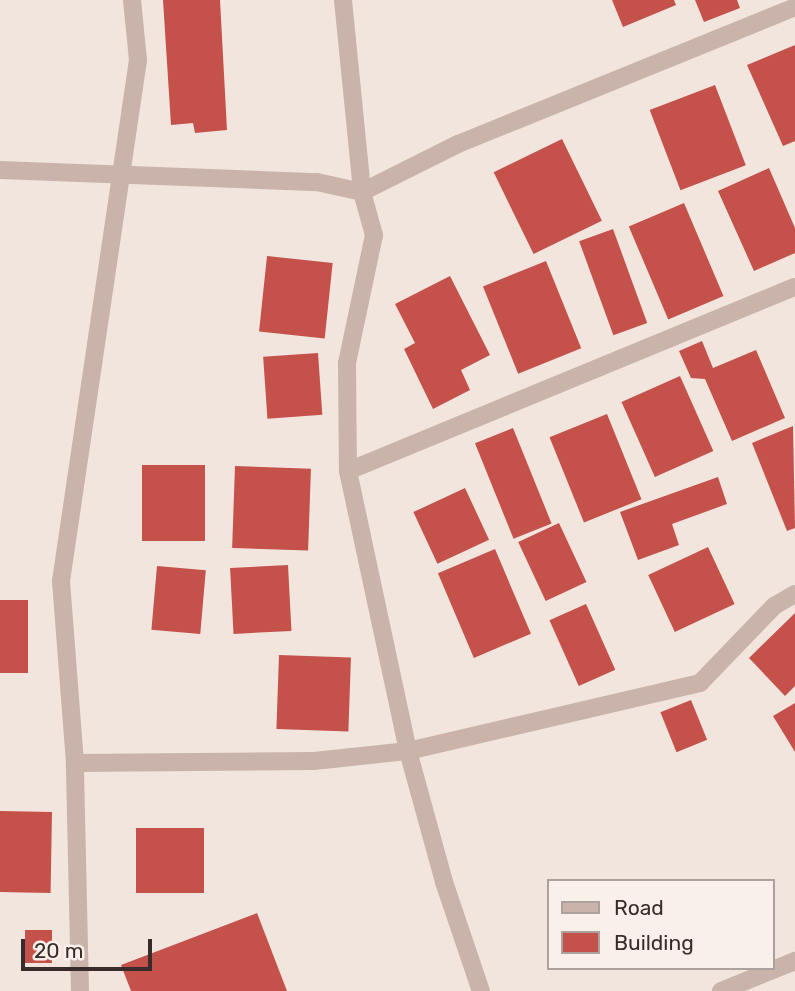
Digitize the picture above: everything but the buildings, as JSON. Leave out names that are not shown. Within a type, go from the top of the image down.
[{"type":"street","points":[[80,991],[75,763],[61,581],[119,173],[138,60],[132,0]]},
{"type":"street","points":[[343,0],[362,192],[374,235],[347,363],[348,471],[408,751],[444,882],[481,991]]},
{"type":"street","points":[[0,170],[317,181],[362,192],[458,144],[795,8]]},
{"type":"street","points":[[348,471],[795,288]]},
{"type":"street","points":[[75,763],[314,761],[408,751],[700,683],[774,606],[795,594]]},
{"type":"street","points":[[774,970],[795,961]]},
{"type":"street","points":[[721,991],[773,970]]}]
